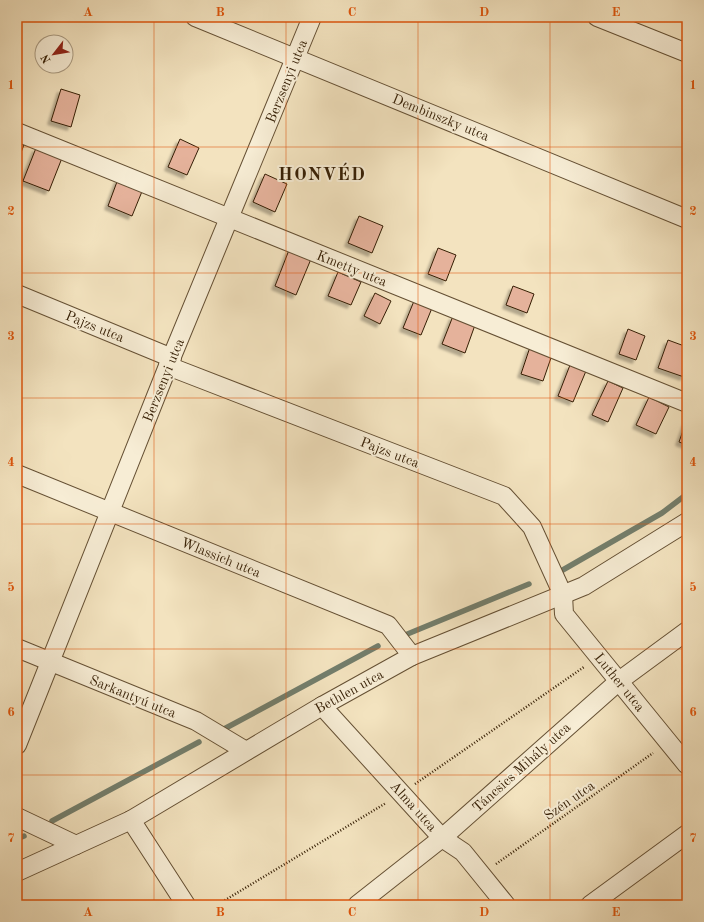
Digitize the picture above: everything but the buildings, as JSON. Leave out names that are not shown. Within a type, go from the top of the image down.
[{"type":"street","name":"Dembinszky utca","points":[[195,17],[296,57],[687,219]]},
{"type":"street","name":"Berzsenyi utca","points":[[17,745],[170,362],[312,17]]},
{"type":"street","points":[[597,17],[687,53]]},
{"type":"street","name":"Kmetty utca","points":[[17,132],[687,403]]},
{"type":"street","name":"Pajzs utca","points":[[17,294],[170,362],[504,496],[532,527],[563,595]]},
{"type":"street","name":"Wlassich utca","points":[[17,474],[388,625],[412,656]]},
{"type":"street","name":"Bethlen utca","points":[[17,872],[131,820],[322,706],[412,656],[584,586],[687,522]]},
{"type":"street","name":"Luther utca","points":[[563,595],[564,614],[687,765]]},
{"type":"street","name":"Táncsics Mihály utca","points":[[357,905],[442,838],[619,681],[687,631]]},
{"type":"street","name":"Sarkantyú utca","points":[[17,648],[196,721],[246,751]]},
{"type":"street","name":"Alma utca","points":[[322,706],[442,838],[463,852],[506,905]]},
{"type":"street","points":[[17,817],[76,845]]},
{"type":"street","points":[[131,820],[186,905]]},
{"type":"street","points":[[590,905],[687,834]]},
{"type":"path","name":"Szén utca","points":[[482,874],[668,742]]},
{"type":"waterway","points":[[561,571],[662,513],[687,494]]},
{"type":"waterway","points":[[405,635],[529,584]]},
{"type":"waterway","points":[[224,729],[378,646]]},
{"type":"waterway","points":[[52,821],[199,742]]},
{"type":"waterway","points":[[17,839],[24,836]]},
{"type":"district","name":"HONVÉD","points":[[322,174]]}]
